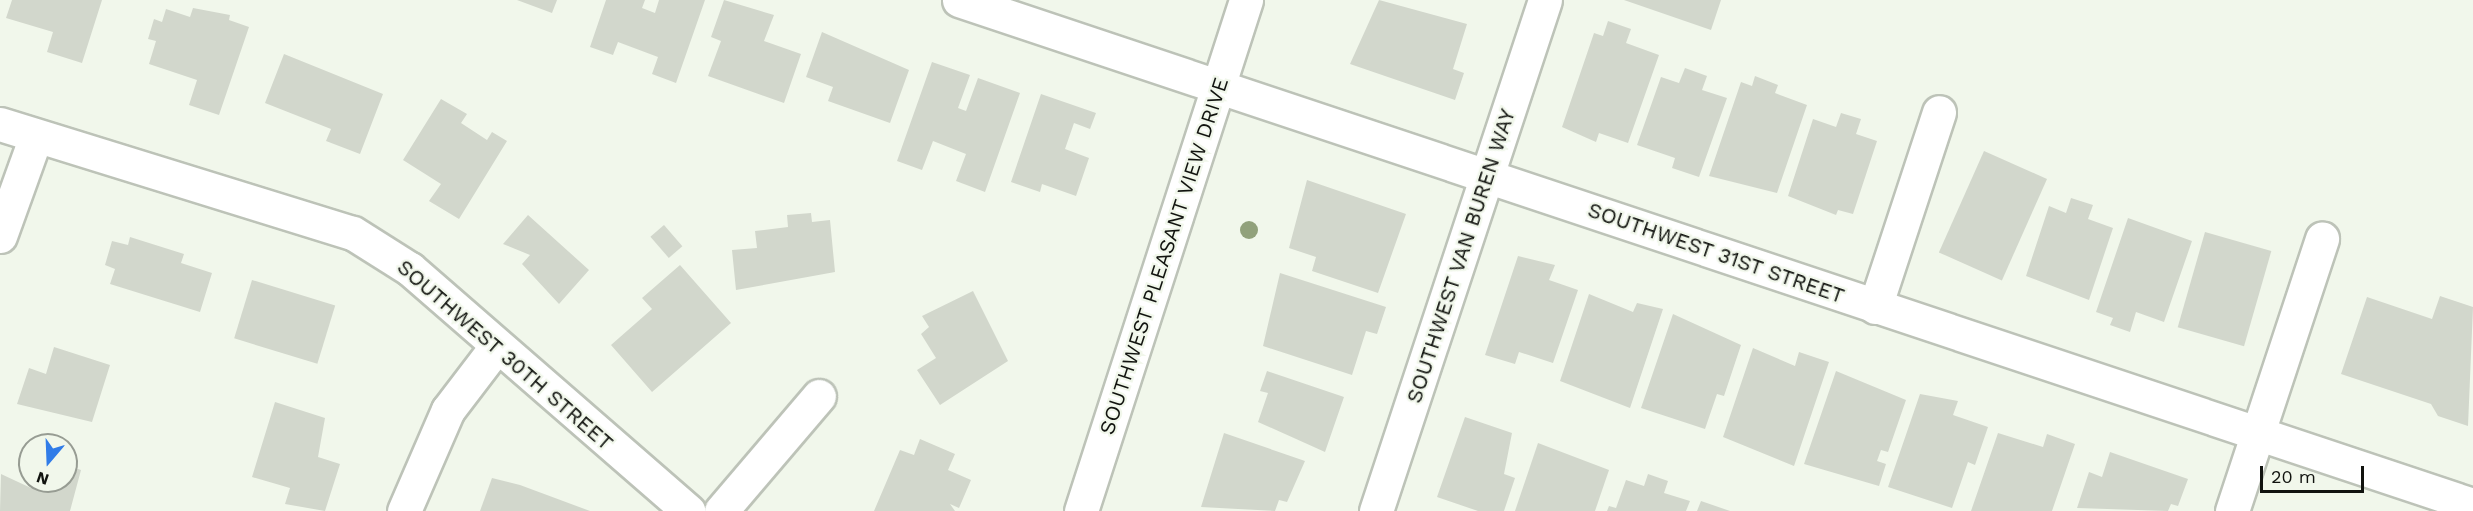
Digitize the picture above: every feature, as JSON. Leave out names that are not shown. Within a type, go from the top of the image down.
[{"type":"street","name":"SOUTHWEST PLEASANT VIEW DRIVE","points":[[1081,511],[1246,0]]},
{"type":"street","name":"SOUTHWEST VAN BUREN WAY","points":[[1376,511],[1545,0]]},
{"type":"street","name":"SOUTHWEST 31ST STREET","points":[[967,1],[1875,307],[2259,432],[2473,505]]},
{"type":"street","points":[[1875,307],[1939,112]]},
{"type":"street","name":"SOUTHWEST 30TH STREET","points":[[0,124],[353,233],[410,269],[496,348],[688,511]]},
{"type":"street","points":[[0,236],[36,136]]},
{"type":"street","points":[[2232,511],[2322,239]]},
{"type":"street","points":[[404,511],[448,410],[496,348]]},
{"type":"street","points":[[721,511],[819,396]]},
{"type":"building","points":[[12,0],[102,0],[82,63],[47,52],[53,32],[6,18]]},
{"type":"building","points":[[517,0],[557,0],[552,13]]},
{"type":"building","points":[[606,0],[645,0],[642,8],[655,13],[659,0],[705,0],[676,83],[652,74],[658,57],[618,42],[613,55],[590,47]]},
{"type":"building","points":[[724,0],[774,15],[764,41],[801,54],[784,103],[708,76],[721,41],[711,37]]},
{"type":"building","points":[[1379,0],[1467,24],[1453,69],[1464,73],[1455,100],[1350,64]]},
{"type":"building","points":[[1624,0],[1721,0],[1711,30]]},
{"type":"building","points":[[193,8],[230,15],[229,20],[249,27],[219,115],[189,105],[197,80],[149,64],[156,41],[148,39],[154,19],[162,22],[166,9],[190,17]]},
{"type":"building","points":[[1608,21],[1631,29],[1626,43],[1659,55],[1628,143],[1599,133],[1596,142],[1562,127],[1594,33],[1603,36]]},
{"type":"building","points":[[822,32],[909,70],[890,123],[828,101],[833,87],[806,77]]},
{"type":"building","points":[[284,54],[383,94],[360,154],[326,141],[331,129],[265,103]]},
{"type":"building","points":[[932,62],[970,75],[958,108],[966,111],[978,78],[1020,93],[985,192],[956,181],[966,154],[933,141],[922,170],[897,161]]},
{"type":"building","points":[[1685,68],[1707,76],[1702,90],[1727,98],[1699,177],[1672,168],[1675,158],[1637,145],[1661,77],[1679,83]]},
{"type":"building","points":[[1755,76],[1778,85],[1775,93],[1807,105],[1777,193],[1709,176],[1741,82],[1752,86]]},
{"type":"building","points":[[1041,94],[1096,113],[1090,129],[1074,123],[1065,149],[1089,158],[1076,196],[1042,184],[1040,192],[1011,182]]},
{"type":"building","points":[[441,99],[467,114],[461,123],[487,140],[492,132],[507,141],[459,219],[429,201],[441,184],[403,160]]},
{"type":"building","points":[[1841,113],[1861,119],[1856,134],[1877,141],[1853,214],[1838,210],[1836,215],[1788,196],[1813,119],[1836,127]]},
{"type":"building","points":[[1984,151],[2047,179],[2002,280],[1939,252]]},
{"type":"building","points":[[1307,180],[1406,214],[1378,293],[1312,271],[1316,257],[1289,248]]},
{"type":"building","points":[[2071,198],[2093,205],[2088,219],[2113,228],[2089,300],[2026,276],[2049,206],[2066,213]]},
{"type":"building","points":[[811,213],[812,222],[830,220],[835,272],[736,290],[732,250],[757,248],[755,231],[788,227],[787,215]]},
{"type":"building","points":[[528,215],[589,270],[559,304],[522,264],[530,255],[503,244]]},
{"type":"building","points":[[2128,218],[2192,241],[2164,322],[2136,312],[2130,332],[2110,325],[2113,318],[2096,312]]},
{"type":"building","points":[[664,225],[682,246],[669,258],[650,237]]},
{"type":"building","points":[[2205,232],[2271,251],[2244,346],[2178,327]]},
{"type":"building","points":[[130,237],[184,254],[181,263],[212,273],[200,312],[110,284],[115,269],[105,265],[112,241],[128,245]]},
{"type":"building","points":[[1518,256],[1555,265],[1549,280],[1578,290],[1553,363],[1519,352],[1515,364],[1485,355]]},
{"type":"building","points":[[680,265],[731,323],[652,392],[611,345],[652,309],[642,298]]},
{"type":"building","points":[[1280,273],[1386,307],[1377,334],[1366,331],[1352,375],[1263,346]]},
{"type":"building","points":[[252,280],[335,305],[317,364],[234,338]]},
{"type":"building","points":[[973,291],[1008,361],[940,405],[917,370],[936,358],[921,334],[929,327],[922,316]]},
{"type":"building","points":[[1589,294],[1633,312],[1637,303],[1663,309],[1630,408],[1560,381]]},
{"type":"building","points":[[2440,296],[2473,307],[2468,426],[2438,416],[2431,404],[2341,374],[2367,297],[2432,319]]},
{"type":"building","points":[[1673,314],[1741,345],[1724,396],[1717,394],[1705,429],[1641,408]]},
{"type":"building","points":[[54,347],[110,365],[92,422],[17,404],[29,368],[46,374]]},
{"type":"building","points":[[1753,348],[1795,366],[1799,352],[1829,362],[1794,466],[1723,437]]},
{"type":"building","points":[[1267,371],[1344,397],[1325,452],[1258,422],[1268,393],[1260,391]]},
{"type":"building","points":[[1836,371],[1906,400],[1888,452],[1881,450],[1877,461],[1886,464],[1879,486],[1804,464]]},
{"type":"building","points":[[1920,394],[1958,401],[1953,415],[1988,427],[1975,465],[1968,462],[1952,508],[1888,487]]},
{"type":"building","points":[[275,402],[325,418],[318,457],[340,464],[325,511],[285,504],[290,488],[252,477]]},
{"type":"building","points":[[1465,417],[1512,433],[1504,474],[1515,478],[1504,511],[1478,511],[1437,497]]},
{"type":"building","points":[[1224,433],[1305,461],[1287,502],[1279,500],[1275,511],[1201,507]]},
{"type":"building","points":[[1998,433],[2043,447],[2047,434],[2075,444],[2052,511],[1971,511]]},
{"type":"building","points":[[920,439],[955,454],[948,470],[971,480],[959,508],[950,504],[955,511],[874,511],[900,450],[914,455]]},
{"type":"building","points":[[1538,443],[1609,470],[1595,511],[1515,511]]},
{"type":"building","points":[[2110,452],[2188,479],[2178,506],[2171,504],[2168,511],[2077,508],[2089,472],[2102,477]]},
{"type":"building","points":[[1,474],[18,482],[18,493],[75,493],[70,511],[0,511]]},
{"type":"building","points":[[1648,474],[1668,481],[1664,493],[1690,501],[1686,511],[1607,511],[1609,506],[1616,508],[1626,480],[1644,486]]},
{"type":"building","points":[[492,478],[520,485],[590,511],[480,511]]},
{"type":"building","points":[[1701,501],[1730,511],[1697,511]]}]
